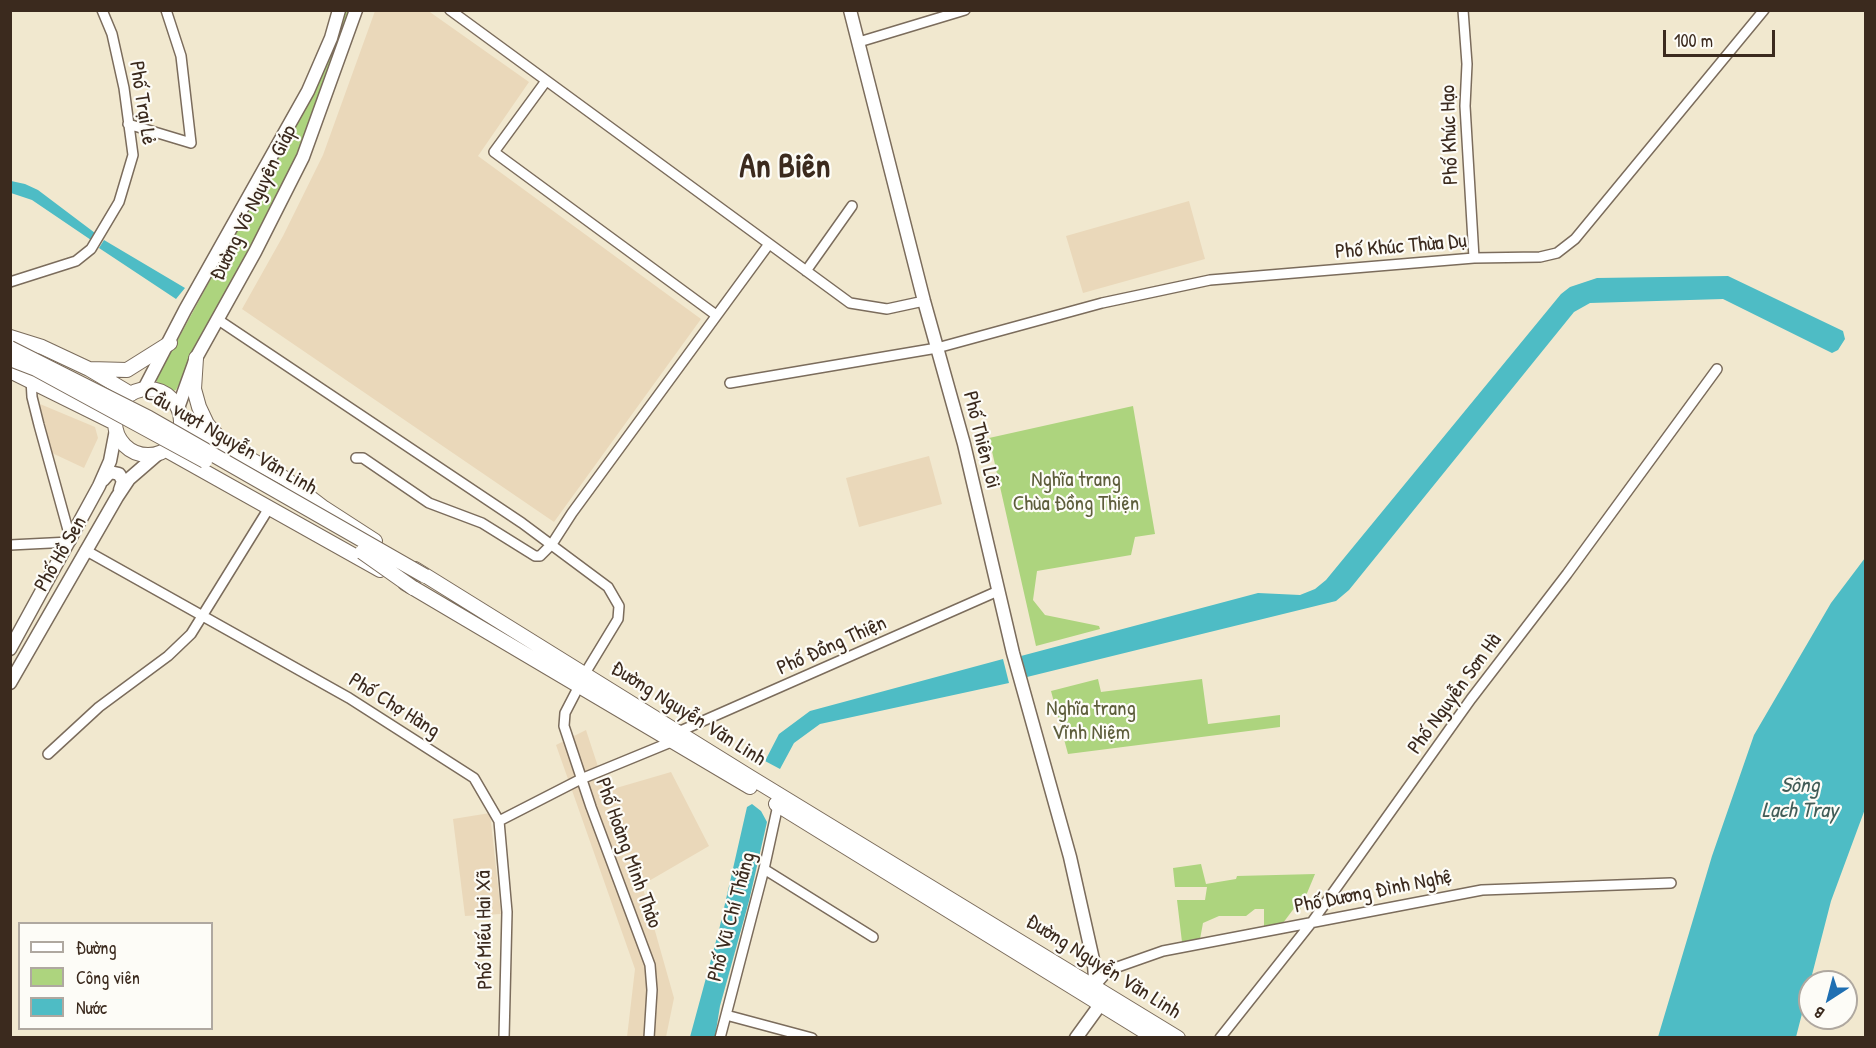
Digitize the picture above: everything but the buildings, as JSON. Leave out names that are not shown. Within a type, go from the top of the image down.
[{"type":"highway","points":[[10,337],[138,392],[161,392],[180,415],[177,438],[162,452],[142,454],[133,451],[126,446],[116,427],[62,395],[10,371]]},
{"type":"highway","points":[[82,366],[127,370],[145,361],[170,343]]},
{"type":"highway","name":"Cầu vượt Nguyễn Văn Linh","points":[[10,348],[149,418],[425,576]]},
{"type":"highway","points":[[196,358],[195,389],[199,407],[207,424],[231,450],[219,462],[219,477],[224,482]]},
{"type":"highway","name":"Cầu vượt Nguyễn Văn Linh","points":[[10,359],[97,402],[275,500],[374,559],[413,588]]},
{"type":"highway","points":[[62,395],[75,393],[83,379],[82,366]]},
{"type":"highway","points":[[116,427],[119,406],[138,392]]},
{"type":"highway","name":"Đường Nguyễn Văn Linh","points":[[180,415],[231,450],[286,479],[425,576],[582,680],[750,783],[1095,986],[1178,1038]]},
{"type":"highway","name":"Đường Nguyễn Văn Linh","points":[[162,452],[224,482],[582,680]]},
{"type":"highway","name":"Đường Nguyễn Văn Linh","points":[[778,799],[1155,1038]]},
{"type":"main road","name":"Đường Võ Nguyên Giáp","points":[[138,392],[170,343],[185,310],[308,91],[331,38],[339,10]]},
{"type":"main road","name":"Đường Võ Nguyên Giáp","points":[[180,415],[196,358],[255,252],[303,157],[356,10]]},
{"type":"main road","name":"Phố Thiên Lôi","points":[[850,10],[1013,653],[1069,855],[1094,964],[1098,1001]]},
{"type":"main road","name":"Phố Hồ Sen","points":[[10,649],[71,542],[99,486],[110,461],[116,427]]},
{"type":"main road","name":"Phố Hồ Sen","points":[[10,683],[117,496],[129,479],[162,452]]},
{"type":"main road","points":[[99,486],[110,472],[119,474],[123,481],[117,496]]},
{"type":"main road","points":[[1076,1038],[1097,1009],[1098,1001]]},
{"type":"street","name":"Phố Trại Lẻ","points":[[10,282],[76,261],[91,249],[119,202],[133,155],[112,34],[102,10]]},
{"type":"street","points":[[128,124],[191,143],[181,56],[166,10]]},
{"type":"street","points":[[450,10],[849,303],[887,309],[924,301]]},
{"type":"street","points":[[859,42],[965,10]]},
{"type":"street","name":"Phố Khúc Hạo","points":[[1463,10],[1467,64],[1465,106],[1474,258]]},
{"type":"street","name":"Phố Khúc Thừa Dụ","points":[[730,383],[937,348],[1102,303],[1210,280],[1474,258],[1540,258],[1557,253],[1575,239],[1764,10]]},
{"type":"street","points":[[546,81],[494,152],[716,315]]},
{"type":"street","points":[[806,270],[852,206]]},
{"type":"street","points":[[356,458],[363,458],[429,503],[482,523],[535,556],[540,556],[552,544],[576,507],[769,244]]},
{"type":"street","name":"Phố Hoàng Minh Thảo","points":[[217,319],[552,544],[608,587],[619,606],[618,619],[582,680],[563,720],[581,779],[650,965],[652,990],[649,1038]]},
{"type":"street","name":"Phố Nguyễn Sơn Hà","points":[[1220,1038],[1312,922],[1471,699],[1567,574],[1717,369]]},
{"type":"street","points":[[10,545],[71,542],[32,397],[31,379]]},
{"type":"street","points":[[48,754],[99,706],[168,656],[191,634],[269,508]]},
{"type":"street","name":"Phố Chợ Hàng","points":[[85,550],[349,698],[459,767],[474,778],[500,821]]},
{"type":"street","name":"Phố Đồng Thiện","points":[[675,737],[998,591]]},
{"type":"street","points":[[500,821],[581,779],[675,737]]},
{"type":"street","name":"Phố Vũ Chí Thắng","points":[[720,1038],[764,870],[778,799]]},
{"type":"street","name":"Phố Miếu Hai Xã","points":[[500,821],[507,912],[504,1038]]},
{"type":"street","points":[[764,870],[873,937]]},
{"type":"street","name":"Phố Dương Đình Nghệ","points":[[1095,986],[1109,970],[1163,951],[1482,890],[1671,884]]},
{"type":"street","points":[[726,1015],[812,1038]]},
{"type":"shaded area","points":[[427,10],[529,82],[478,156],[701,319],[554,522],[242,309],[283,236],[323,155],[375,11]]},
{"type":"shaded area","points":[[1189,201],[1205,259],[1083,293],[1066,236]]},
{"type":"shaded area","points":[[40,404],[95,427],[98,438],[84,468],[52,453]]},
{"type":"shaded area","points":[[929,456],[942,504],[859,527],[846,478]]},
{"type":"shaded area","points":[[586,730],[606,791],[671,772],[709,846],[642,885],[674,998],[666,1037],[627,1037],[635,969],[556,745]]},
{"type":"shaded area","points":[[490,813],[501,914],[465,916],[453,819]]},
{"type":"green space","points":[[345,11],[350,11],[303,147],[176,390],[173,391],[157,382],[157,378],[274,162],[335,40]]},
{"type":"green space","name":"Nghĩa trang Chùa Đồng Thiện","points":[[1133,406],[1155,534],[1135,537],[1131,555],[1037,571],[1033,600],[1045,615],[1099,626],[1100,629],[1036,646],[989,438]]},
{"type":"green space","name":"Nghĩa trang Vĩnh Niệm","points":[[1098,679],[1101,692],[1202,679],[1208,724],[1280,715],[1280,727],[1068,754],[1051,691]]},
{"type":"green space","points":[[1201,864],[1206,884],[1236,879],[1237,876],[1315,874],[1300,910],[1296,910],[1295,907],[1283,923],[1264,926],[1264,909],[1255,909],[1246,916],[1219,916],[1203,923],[1200,939],[1182,942],[1177,900],[1205,900],[1207,887],[1175,887],[1173,868]]},
{"type":"water","points":[[11,181],[38,190],[95,233],[91,240],[32,200],[11,193]]},
{"type":"water","points":[[104,240],[185,288],[176,299],[99,248]]},
{"type":"water","points":[[1728,276],[1843,331],[1845,339],[1838,350],[1832,353],[1723,299],[1590,303],[1574,312],[1349,590],[1336,601],[1027,677],[1021,656],[1258,593],[1300,595],[1315,589],[1326,580],[1561,294],[1570,287],[1597,278]]},
{"type":"water","name":"Sông Lạch Tray","points":[[1865,558],[1865,809],[1831,901],[1813,970],[1798,970],[1796,1037],[1658,1037],[1712,856],[1754,735],[1831,603]]},
{"type":"water","points":[[1003,659],[1009,683],[820,724],[794,743],[780,769],[765,761],[779,734],[810,711]]},
{"type":"water","points":[[752,804],[761,811],[767,822],[749,901],[720,1006],[715,1037],[690,1037],[719,930],[747,807]]},
{"type":"district","name":"An Biên","points":[[785,168]]}]
